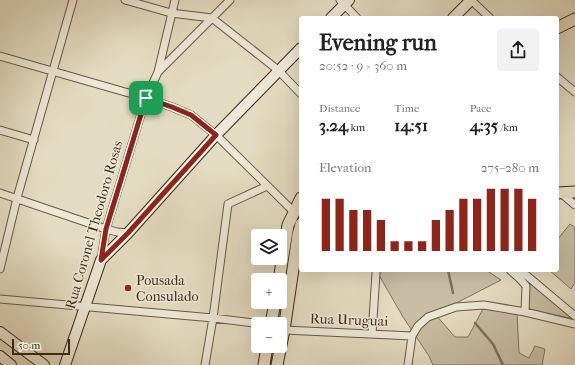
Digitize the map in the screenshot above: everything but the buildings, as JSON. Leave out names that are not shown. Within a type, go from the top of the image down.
[{"type":"main road","points":[[455,16],[471,0]]},
{"type":"main road","points":[[333,16],[345,2]]},
{"type":"main road","points":[[559,27],[575,19]]},
{"type":"main road","points":[[101,260],[128,233],[216,135],[299,50]]},
{"type":"main road","points":[[559,193],[575,192]]},
{"type":"main road","points":[[279,273],[288,225],[299,202]]},
{"type":"main road","points":[[286,317],[299,231]]},
{"type":"main road","name":"Rua Coronel Theodoro Rosas","points":[[65,365],[101,260]]},
{"type":"main road","points":[[0,332],[44,365]]},
{"type":"main road","points":[[264,365],[267,353]]},
{"type":"main road","points":[[277,365],[279,353]]},
{"type":"main road","points":[[0,356],[11,365]]},
{"type":"street","points":[[0,268],[17,198],[73,0]]},
{"type":"street","points":[[125,0],[171,13],[212,18],[278,70],[299,92]]},
{"type":"street","name":"Rua Coronel Theodoro Rosas","points":[[101,260],[106,229],[146,98],[158,72],[175,0]]},
{"type":"street","points":[[158,72],[230,0]]},
{"type":"street","points":[[471,0],[488,16]]},
{"type":"street","points":[[345,2],[356,16]]},
{"type":"street","points":[[0,56],[146,98],[191,115],[216,135],[294,212]]},
{"type":"street","points":[[559,79],[575,92]]},
{"type":"street","points":[[0,130],[34,140]]},
{"type":"street","points":[[205,365],[213,318],[228,204],[267,186]]},
{"type":"street","points":[[0,193],[106,229],[128,233]]},
{"type":"street","points":[[559,193],[575,205]]},
{"type":"street","points":[[512,272],[526,286],[525,312]]},
{"type":"street","points":[[522,272],[575,316]]},
{"type":"street","points":[[372,334],[376,273]]},
{"type":"street","points":[[0,299],[251,323]]},
{"type":"street","points":[[408,365],[412,336],[418,326],[428,317],[456,307],[484,305],[525,312],[575,324]]},
{"type":"street","name":"Rua Uruguai","points":[[287,330],[412,336]]},
{"type":"shaded area","points":[[570,224],[575,227],[575,283],[571,289],[551,272],[559,272],[559,238]]},
{"type":"shaded area","points":[[377,272],[489,272],[501,280],[435,314],[455,337],[468,337],[484,307],[517,313],[519,353],[529,358],[535,346],[545,349],[542,365],[433,365],[429,356],[403,317]]},
{"type":"shaded area","points":[[514,272],[520,272],[575,319],[532,311],[528,306],[529,294]]},
{"type":"waterway","points":[[448,272],[453,293]]},
{"type":"waterway","points":[[475,323],[493,344],[503,365]]},
{"type":"place","name":"Pousada Consulado","points":[[128,288]]},
{"type":"route","points":[[146,98],[191,115],[216,135],[128,233],[101,260],[106,229],[146,98]]}]
